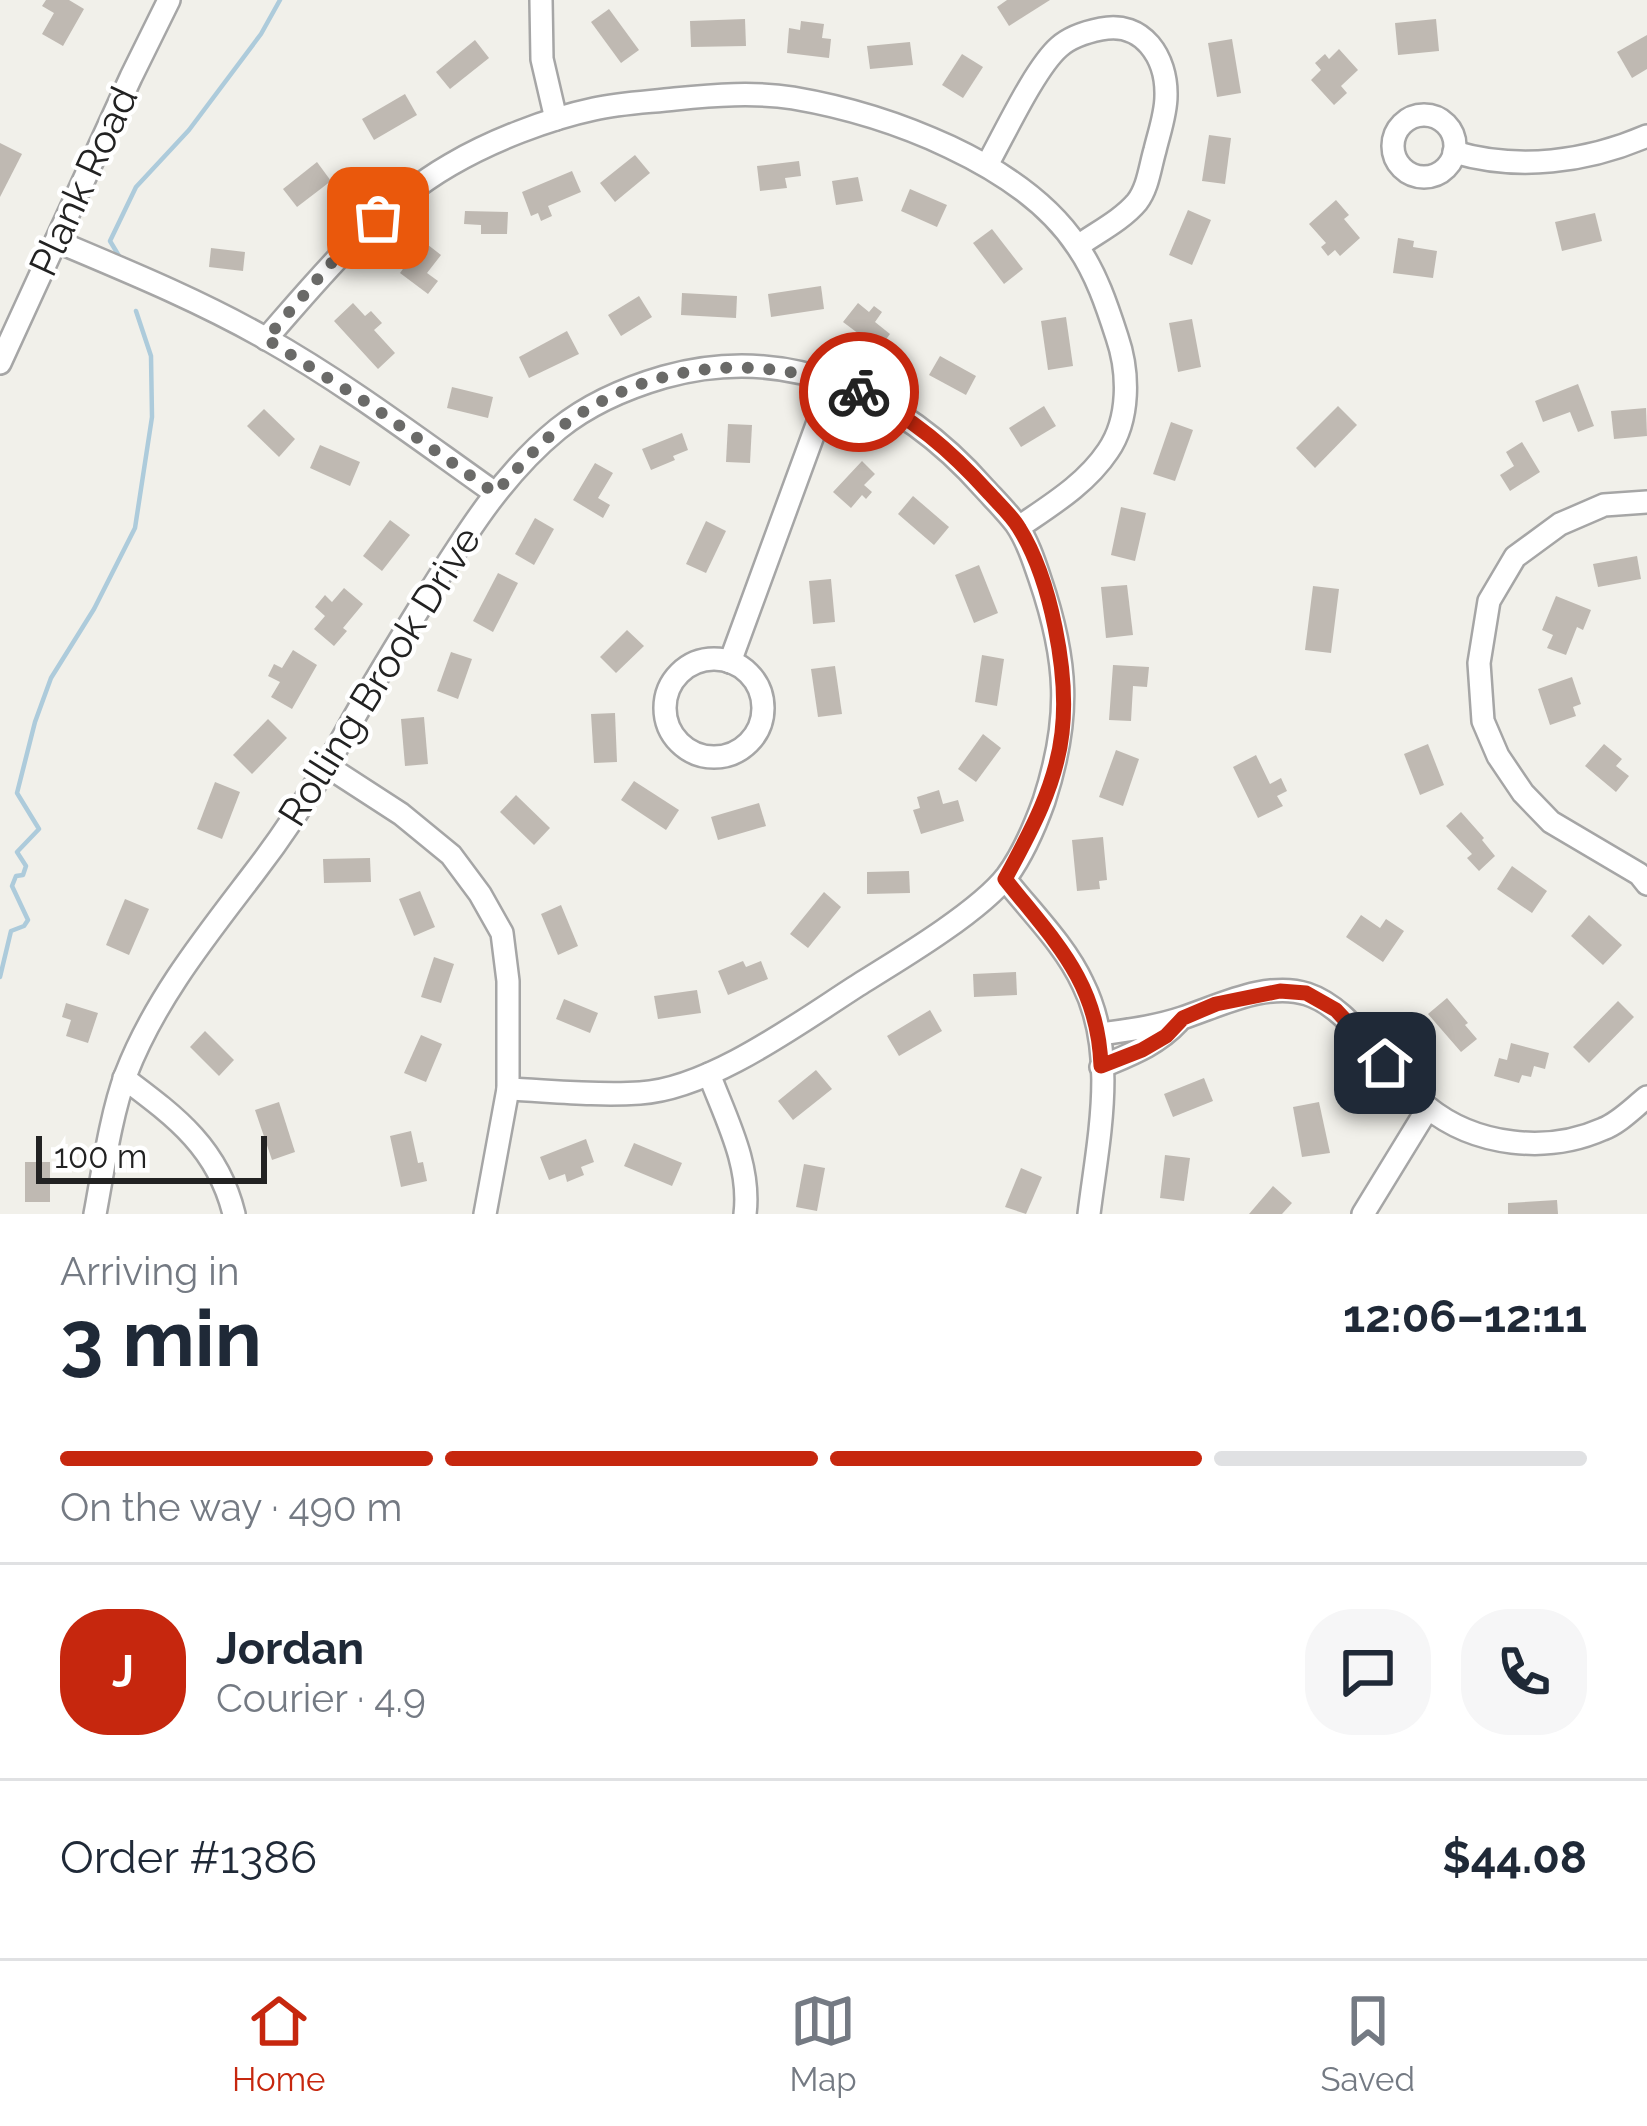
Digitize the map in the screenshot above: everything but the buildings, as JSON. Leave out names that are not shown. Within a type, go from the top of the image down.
[{"type":"street","name":"Plank Road","points":[[0,363],[169,0]]},
{"type":"street","points":[[541,0],[542,58],[556,119]]},
{"type":"street","points":[[987,165],[1046,61],[1060,45],[1112,27],[1130,29],[1146,38],[1158,56],[1166,92],[1145,186],[1129,210],[1078,246]]},
{"type":"street","points":[[266,339],[340,253],[419,184],[455,162],[556,119],[597,108],[704,96],[791,98],[887,121],[987,165],[1049,212],[1078,246],[1109,311],[1125,360],[1125,407],[1111,448],[1080,484],[1019,527]]},
{"type":"street","points":[[1454,152],[1480,160],[1569,161],[1647,136]]},
{"type":"street","points":[[56,241],[161,285],[266,339],[495,493]]},
{"type":"street","name":"Rolling Brook Drive","points":[[95,1214],[124,1078],[150,1022],[326,766],[380,670],[495,493],[556,431],[594,404],[692,370],[793,370],[833,381],[892,408],[933,436],[1019,527],[1060,647],[1064,689],[1057,762],[1035,825],[1005,879],[914,949],[709,1074],[642,1094],[508,1089]]},
{"type":"street","points":[[730,662],[833,381]]},
{"type":"street","points":[[1647,502],[1604,505],[1560,524],[1515,556],[1490,601],[1479,663],[1484,721],[1498,756],[1523,793],[1551,822],[1639,874],[1647,884]]},
{"type":"street","points":[[711,659],[730,662],[747,671],[758,686],[761,724],[752,740],[736,752],[718,758],[699,755],[682,746],[671,730],[665,712],[668,693],[677,676],[692,664],[711,659]]},
{"type":"street","points":[[326,766],[401,814],[451,855],[502,933],[508,981],[508,1089],[485,1214]]},
{"type":"street","points":[[1005,879],[1083,982],[1100,1034],[1102,1103],[1089,1214]]},
{"type":"street","points":[[1100,1034],[1183,1018],[1260,994],[1306,993],[1336,1010],[1428,1108],[1467,1131],[1507,1142],[1555,1142],[1607,1128],[1647,1096]]},
{"type":"street","points":[[1101,1066],[1166,1036],[1183,1018]]},
{"type":"street","points":[[709,1074],[746,1180],[745,1214]]},
{"type":"street","points":[[124,1078],[200,1142],[227,1186],[234,1214]]},
{"type":"street","points":[[1364,1214],[1428,1108]]},
{"type":"waterway","points":[[119,256],[110,241],[136,187],[189,130],[261,34],[280,0]]},
{"type":"waterway","points":[[0,977],[11,931],[28,920],[12,886],[26,866],[17,852],[39,829],[17,793],[35,722],[51,678],[94,609],[135,528],[152,417],[151,356],[136,311]]},
{"type":"way so far","points":[[378,218],[340,253],[266,339],[495,493],[556,431],[594,404],[667,376],[760,367],[793,370],[859,392]]},
{"type":"route","points":[[859,392],[933,436],[964,466],[1019,527],[1036,566],[1060,647],[1062,734],[1035,825],[1005,879],[1083,982],[1100,1034],[1101,1066],[1142,1050],[1166,1036],[1183,1018],[1216,1004],[1280,991],[1306,993],[1336,1010],[1385,1063]]}]
